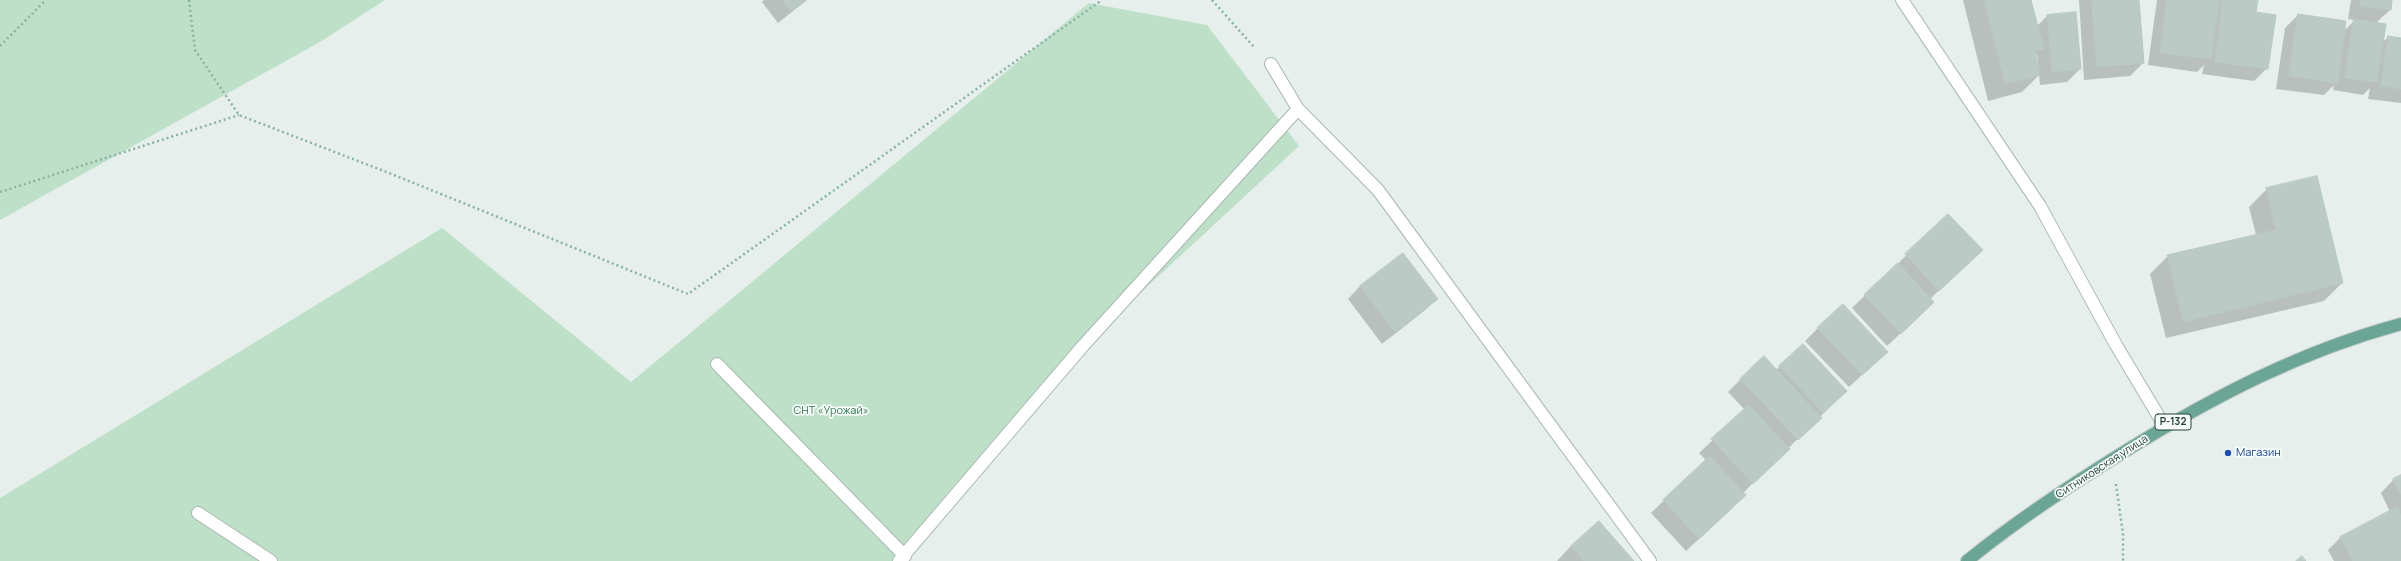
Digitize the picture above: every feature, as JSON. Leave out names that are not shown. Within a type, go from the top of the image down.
[{"type":"main road","name":"Ситниковская улица","points":[[1967,561],[2035,510],[2113,459],[2165,427],[2232,389],[2295,361],[2359,336],[2401,324]]},
{"type":"lane","points":[[1902,0],[2040,206],[2116,345],[2165,427]]},
{"type":"lane","points":[[1271,64],[1298,109],[1378,190],[1650,561]]},
{"type":"lane","points":[[717,364],[902,558],[1082,347],[1298,109]]},
{"type":"lane","points":[[198,512],[271,561]]},
{"type":"path","points":[[0,46],[46,0]]},
{"type":"path","points":[[189,0],[195,50],[239,115],[390,172],[688,294],[1102,0]]},
{"type":"path","points":[[1212,0],[1271,64]]},
{"type":"path","points":[[0,192],[239,115]]},
{"type":"path","points":[[2113,459],[2123,534],[2123,561]]},
{"type":"green space","points":[[0,0],[385,0],[320,42],[0,220]]},
{"type":"green space","name":"СНТ «Урожай»","points":[[1089,3],[1207,25],[1299,146],[1082,347],[899,561],[0,561],[0,498],[442,228],[631,382]]},
{"type":"building","points":[[783,0],[805,0],[791,11]]},
{"type":"building","points":[[1984,0],[2031,0],[2044,49],[2035,51],[2040,75],[2006,84]]},
{"type":"building","points":[[2092,0],[2139,0],[2144,63],[2097,67]]},
{"type":"building","points":[[2167,0],[2219,0],[2211,59],[2160,53]]},
{"type":"building","points":[[2223,0],[2258,0],[2256,12],[2276,15],[2268,69],[2215,62]]},
{"type":"building","points":[[2361,0],[2392,0],[2391,10],[2360,6]]},
{"type":"building","points":[[2076,12],[2081,69],[2052,72],[2047,15]]},
{"type":"building","points":[[2298,14],[2346,21],[2338,83],[2289,76]]},
{"type":"building","points":[[2354,19],[2386,24],[2377,82],[2345,78]]},
{"type":"building","points":[[2388,36],[2401,38],[2401,89],[2381,86]]},
{"type":"building","points":[[2317,176],[2343,283],[2183,322],[2167,255],[2276,230],[2266,188]]},
{"type":"building","points":[[1948,214],[1983,250],[1939,291],[1905,254]]},
{"type":"building","points":[[1403,253],[1438,299],[1395,332],[1360,286]]},
{"type":"building","points":[[1898,263],[1934,302],[1901,334],[1864,295]]},
{"type":"building","points":[[1843,304],[1888,352],[1862,375],[1817,328]]},
{"type":"building","points":[[1803,344],[1847,391],[1823,413],[1779,366]]},
{"type":"building","points":[[1764,356],[1822,418],[1798,440],[1740,379]]},
{"type":"building","points":[[1749,405],[1790,449],[1753,484],[1711,439]]},
{"type":"building","points":[[1710,456],[1746,495],[1699,539],[1663,500]]},
{"type":"building","points":[[2401,475],[2401,495],[2393,479]]},
{"type":"building","points":[[2397,507],[2401,515],[2401,561],[2353,561],[2340,537]]},
{"type":"building","points":[[1599,521],[1634,561],[1584,561],[1571,546]]},
{"type":"building","points":[[2302,556],[2306,561],[2296,561]]},
{"type":"place","name":"Магазин","points":[[2228,453]]}]
